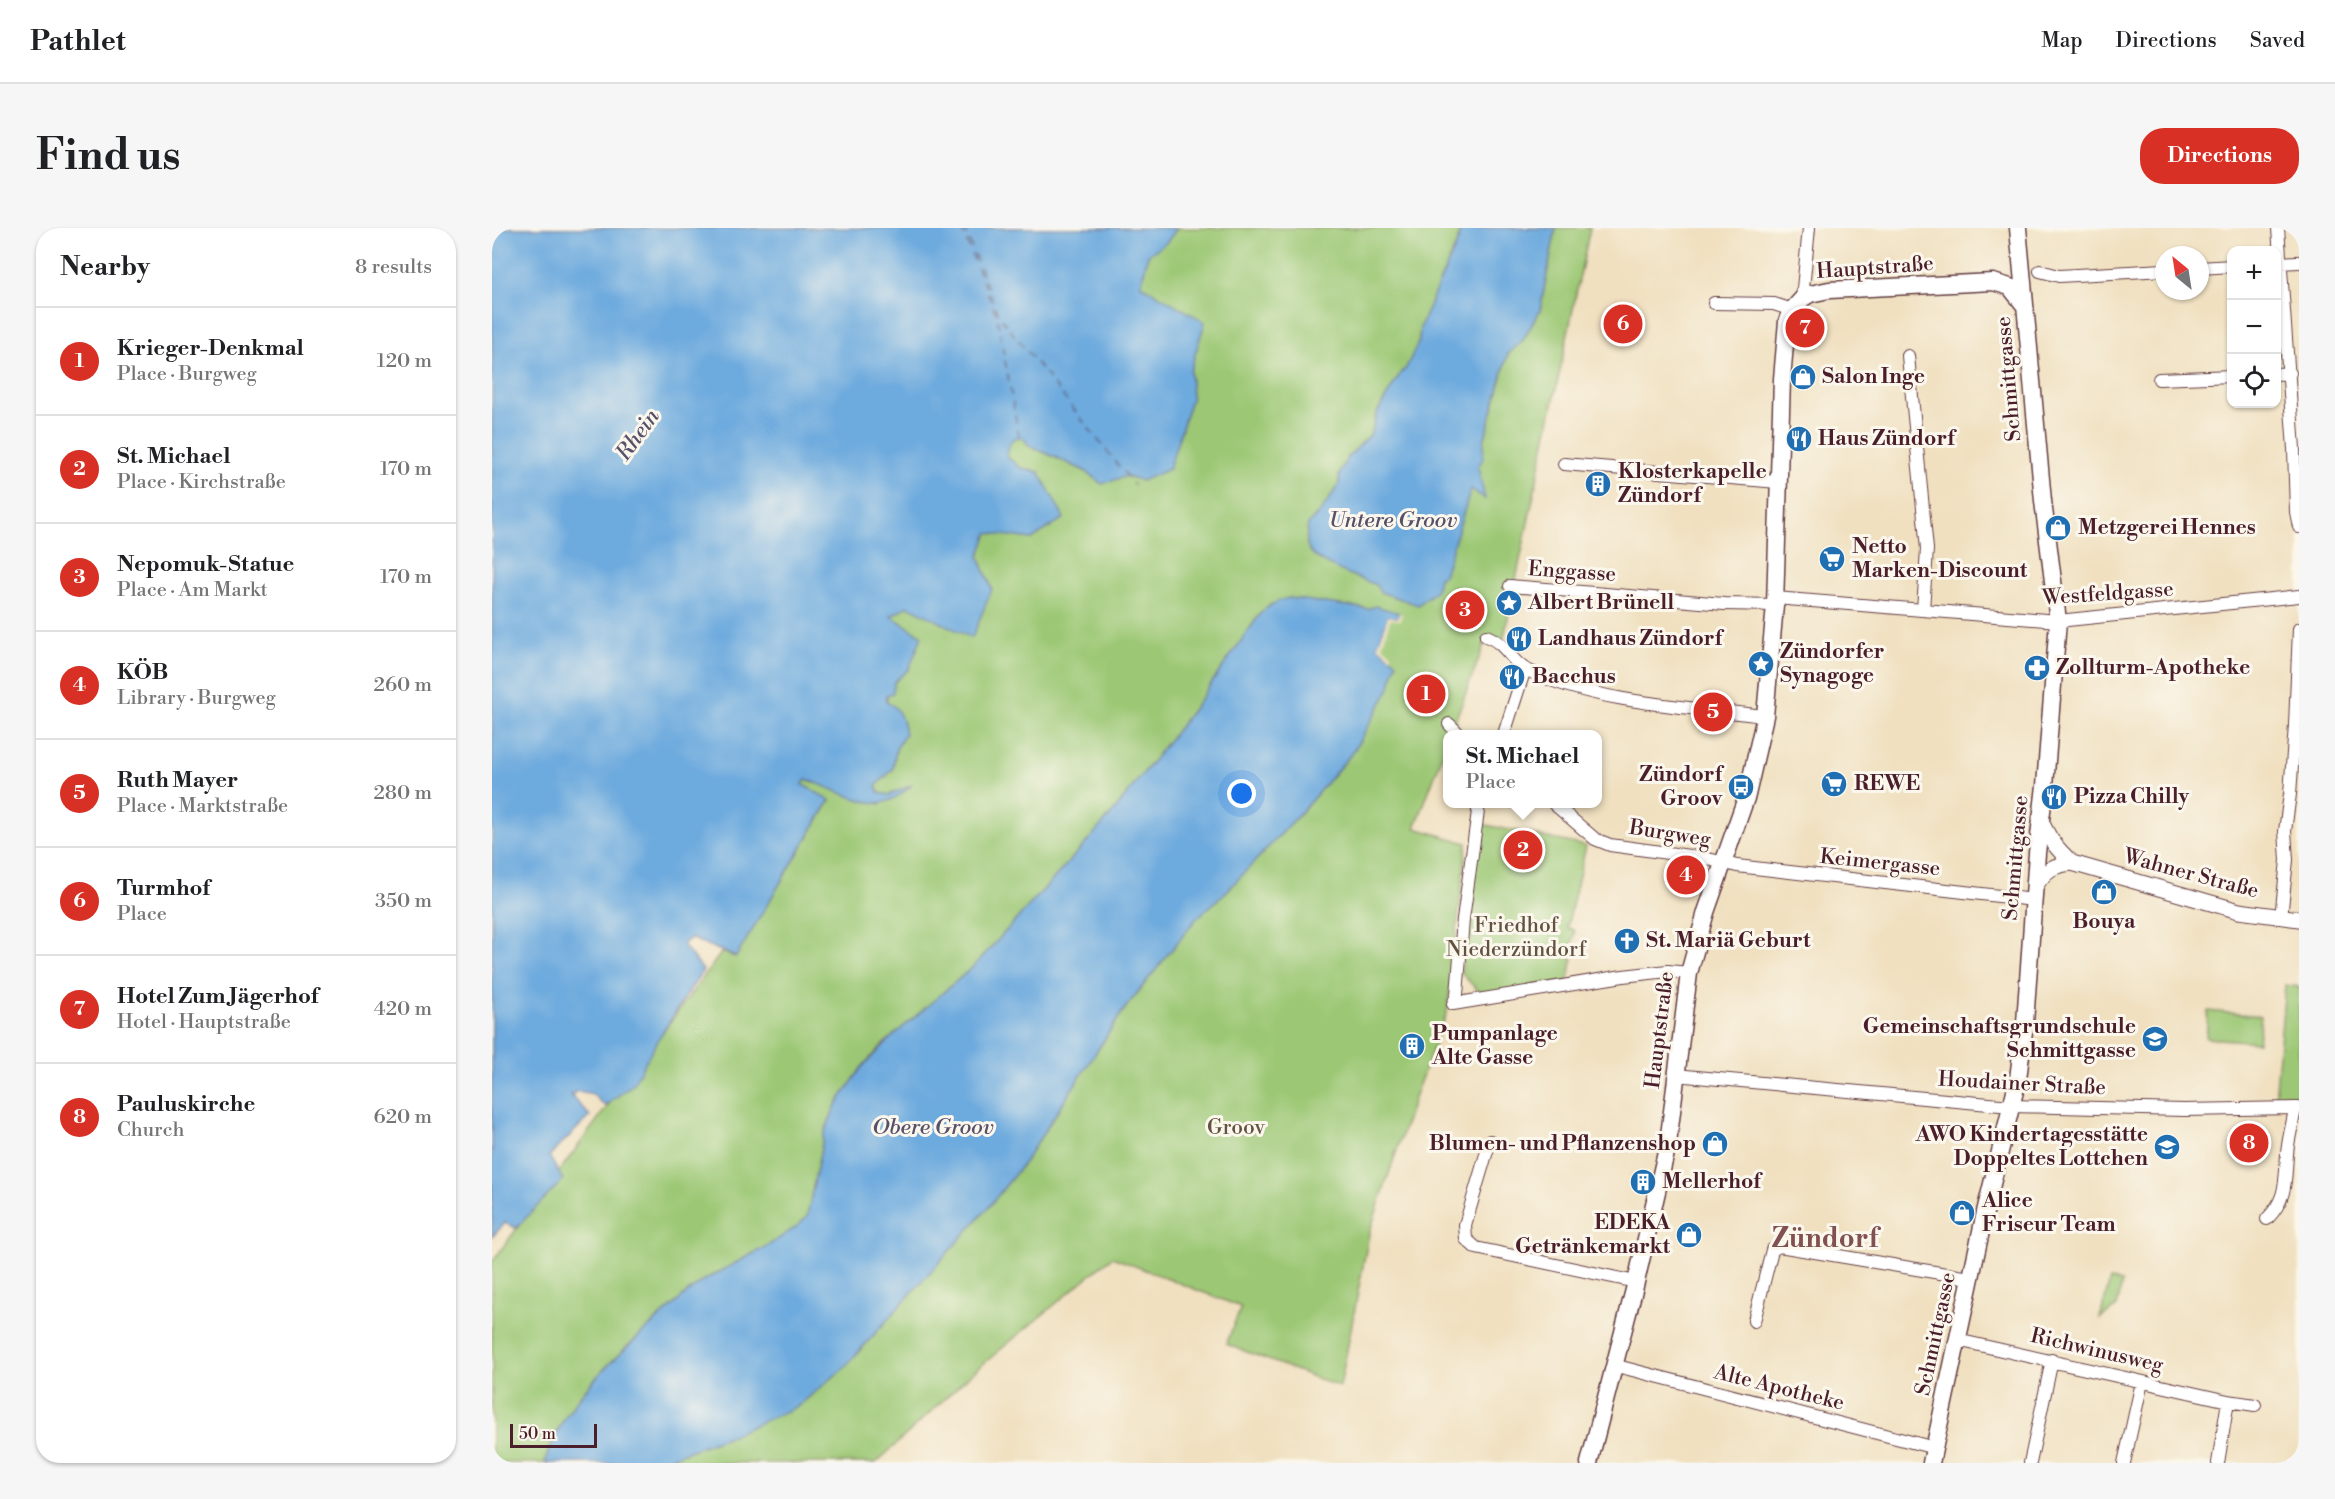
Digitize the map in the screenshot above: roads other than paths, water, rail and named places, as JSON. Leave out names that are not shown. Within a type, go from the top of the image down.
[{"type":"main road","points":[[1993,282],[2007,272],[2019,249],[2018,228]]},
{"type":"main road","name":"Schmittgasse","points":[[1933,1456],[1970,1278],[2018,1079],[2025,1023],[2040,818],[2058,621],[2043,501],[2019,249]]},
{"type":"main road","name":"Hauptstraße","points":[[1588,1463],[1636,1282],[1668,1144],[1689,974],[1723,863],[1747,795],[1765,716],[1775,601],[1785,334],[1797,304],[1810,294],[1829,290],[1993,282]]},
{"type":"main road","points":[[1993,282],[2010,287],[2025,306]]},
{"type":"street","points":[[1714,303],[1797,304],[1809,228]]},
{"type":"street","points":[[2278,228],[2279,246]]},
{"type":"street","points":[[2281,263],[2299,262]]},
{"type":"street","points":[[2209,267],[2227,266]]},
{"type":"street","points":[[2040,271],[2059,276],[2155,271]]},
{"type":"street","points":[[2281,283],[2297,448],[2296,512],[2299,527]]},
{"type":"street","points":[[1908,356],[1927,549],[1923,610]]},
{"type":"street","points":[[2281,374],[2290,373]]},
{"type":"street","points":[[2159,380],[2227,376]]},
{"type":"street","points":[[1564,464],[1778,482]]},
{"type":"street","name":"Enggasse","points":[[1510,586],[1724,604],[1775,601]]},
{"type":"street","name":"Westfeldgasse","points":[[1775,601],[1847,604],[2058,621],[2299,596]]},
{"type":"street","points":[[2281,918],[2287,860],[2285,831],[2295,725],[2299,628]]},
{"type":"street","points":[[1486,636],[1498,640],[1525,669],[1569,686],[1616,698],[1765,716]]},
{"type":"street","points":[[1505,730],[1525,669]]},
{"type":"street","points":[[1449,724],[1454,730]]},
{"type":"street","points":[[1478,808],[1463,919],[1457,996],[1453,1004],[1623,976],[1668,971],[1689,974]]},
{"type":"street","name":"Burgweg","points":[[1559,808],[1595,839],[1610,845],[1704,858],[1723,863]]},
{"type":"street","points":[[2040,818],[2045,832],[2056,848],[2072,863]]},
{"type":"street","name":"Keimergasse","points":[[1723,863],[1760,869],[2035,892]]},
{"type":"street","points":[[2035,892],[2043,874],[2054,865],[2072,863]]},
{"type":"street","name":"Wahner Straße","points":[[2072,863],[2239,911],[2299,919]]},
{"type":"street","name":"Houdainer Straße","points":[[1675,1075],[2010,1106],[2143,1110],[2297,1108],[2287,1154],[2288,1170],[2279,1207],[2267,1219]]},
{"type":"street","points":[[1490,1141],[1465,1225],[1466,1239],[1476,1248],[1636,1282]]},
{"type":"street","points":[[1754,1321],[1772,1250],[1779,1246],[1970,1278]]},
{"type":"street","name":"Richwinusweg","points":[[1957,1340],[2228,1401],[2255,1405]]},
{"type":"street","points":[[2030,1463],[2052,1360]]},
{"type":"street","name":"Alte Apotheke","points":[[1613,1365],[1933,1456]]},
{"type":"street","points":[[2124,1463],[2142,1382]]},
{"type":"street","points":[[2218,1463],[2228,1401]]},
{"type":"water","name":"Rhein","points":[[492,228],[1177,228],[1167,242],[1148,255],[1141,285],[1205,322],[1190,371],[1192,396],[1169,469],[1142,481],[1127,476],[1102,484],[1085,471],[1028,445],[1024,438],[1014,438],[1010,443],[1006,456],[1021,468],[1039,472],[1064,518],[1032,539],[988,533],[979,557],[992,589],[972,638],[908,606],[891,616],[922,636],[909,669],[894,682],[893,693],[886,695],[886,702],[895,707],[900,715],[905,734],[896,749],[893,769],[876,786],[879,793],[889,795],[912,785],[892,799],[879,803],[852,797],[806,779],[803,785],[830,800],[736,957],[690,938],[683,945],[703,970],[662,1033],[633,1084],[605,1106],[592,1094],[578,1091],[571,1095],[590,1116],[549,1156],[563,1180],[516,1228],[505,1223],[492,1237]]},
{"type":"water","name":"Untere Groov","points":[[1460,228],[1556,228],[1540,310],[1523,340],[1508,354],[1484,441],[1483,458],[1478,467],[1485,499],[1471,489],[1444,575],[1439,577],[1434,591],[1418,605],[1380,592],[1376,585],[1319,560],[1308,548],[1308,524],[1322,510],[1339,484],[1340,471],[1349,456],[1370,435],[1378,411],[1406,368],[1419,341],[1420,328],[1458,241]]},
{"type":"water","name":"Obere Groov","points":[[1289,598],[1368,609],[1376,606],[1399,613],[1398,618],[1388,616],[1378,646],[1397,662],[1389,690],[1353,752],[1297,817],[1224,894],[1196,919],[1123,1011],[1023,1164],[987,1209],[844,1368],[798,1406],[732,1435],[656,1463],[545,1463],[554,1438],[568,1414],[584,1391],[624,1349],[704,1280],[769,1245],[807,1217],[824,1134],[835,1107],[862,1067],[894,1035],[975,965],[1114,811],[1194,708],[1260,614],[1274,603]]},
{"type":"place","name":"Turmhof","points":[[1623,324]]},
{"type":"place","name":"Hotel Zum Jägerhof","points":[[1805,328]]},
{"type":"place","name":"Salon Inge","points":[[1803,377]]},
{"type":"place","name":"Haus Zündorf","points":[[1799,439]]},
{"type":"place","name":"Klosterkapelle Zündorf","points":[[1598,484]]},
{"type":"place","name":"Metzgerei Hennes","points":[[2058,528]]},
{"type":"place","name":"Netto Marken-Discount","points":[[1832,559]]},
{"type":"place","name":"Albert Brünell","points":[[1509,603]]},
{"type":"place","name":"Nepomuk-Statue","points":[[1465,610]]},
{"type":"place","name":"Landhaus Zündorf","points":[[1519,639]]},
{"type":"place","name":"Zündorfer Synagoge","points":[[1761,664]]},
{"type":"place","name":"Zollturm-Apotheke","points":[[2037,668]]},
{"type":"place","name":"Bacchus","points":[[1512,677]]},
{"type":"place","name":"Krieger-Denkmal","points":[[1426,694]]},
{"type":"place","name":"Ruth Mayer","points":[[1713,712]]},
{"type":"place","name":"REWE","points":[[1834,784]]},
{"type":"place","name":"Zündorf Groov","points":[[1741,787]]},
{"type":"place","name":"Pizza Chilly","points":[[2054,797]]},
{"type":"place","name":"St. Michael","points":[[1523,850]]},
{"type":"place","name":"KÖB","points":[[1686,875]]},
{"type":"place","name":"Bouya","points":[[2104,892]]},
{"type":"place","name":"St. Mariä Geburt","points":[[1627,941]]},
{"type":"place","name":"Gemeinschaftsgrundschule Schmittgasse","points":[[2155,1039]]},
{"type":"place","name":"Pumpanlage Alte Gasse","points":[[1412,1046]]},
{"type":"place","name":"Pauluskirche","points":[[2249,1143]]},
{"type":"place","name":"Blumen- und Pflanzenshop","points":[[1715,1144]]},
{"type":"place","name":"AWO Kindertagesstätte Doppeltes Lottchen","points":[[2167,1147]]},
{"type":"place","name":"Mellerhof","points":[[1643,1182]]},
{"type":"place","name":"Alice Friseur Team","points":[[1962,1213]]},
{"type":"place","name":"EDEKA Getränkemarkt","points":[[1689,1235]]},
{"type":"district","name":"Zündorf","points":[[1825,1239]]},
{"type":"park label","name":"Friedhof Niederzündorf","points":[[1516,938]]},
{"type":"park label","name":"Groov","points":[[1236,1128]]}]
